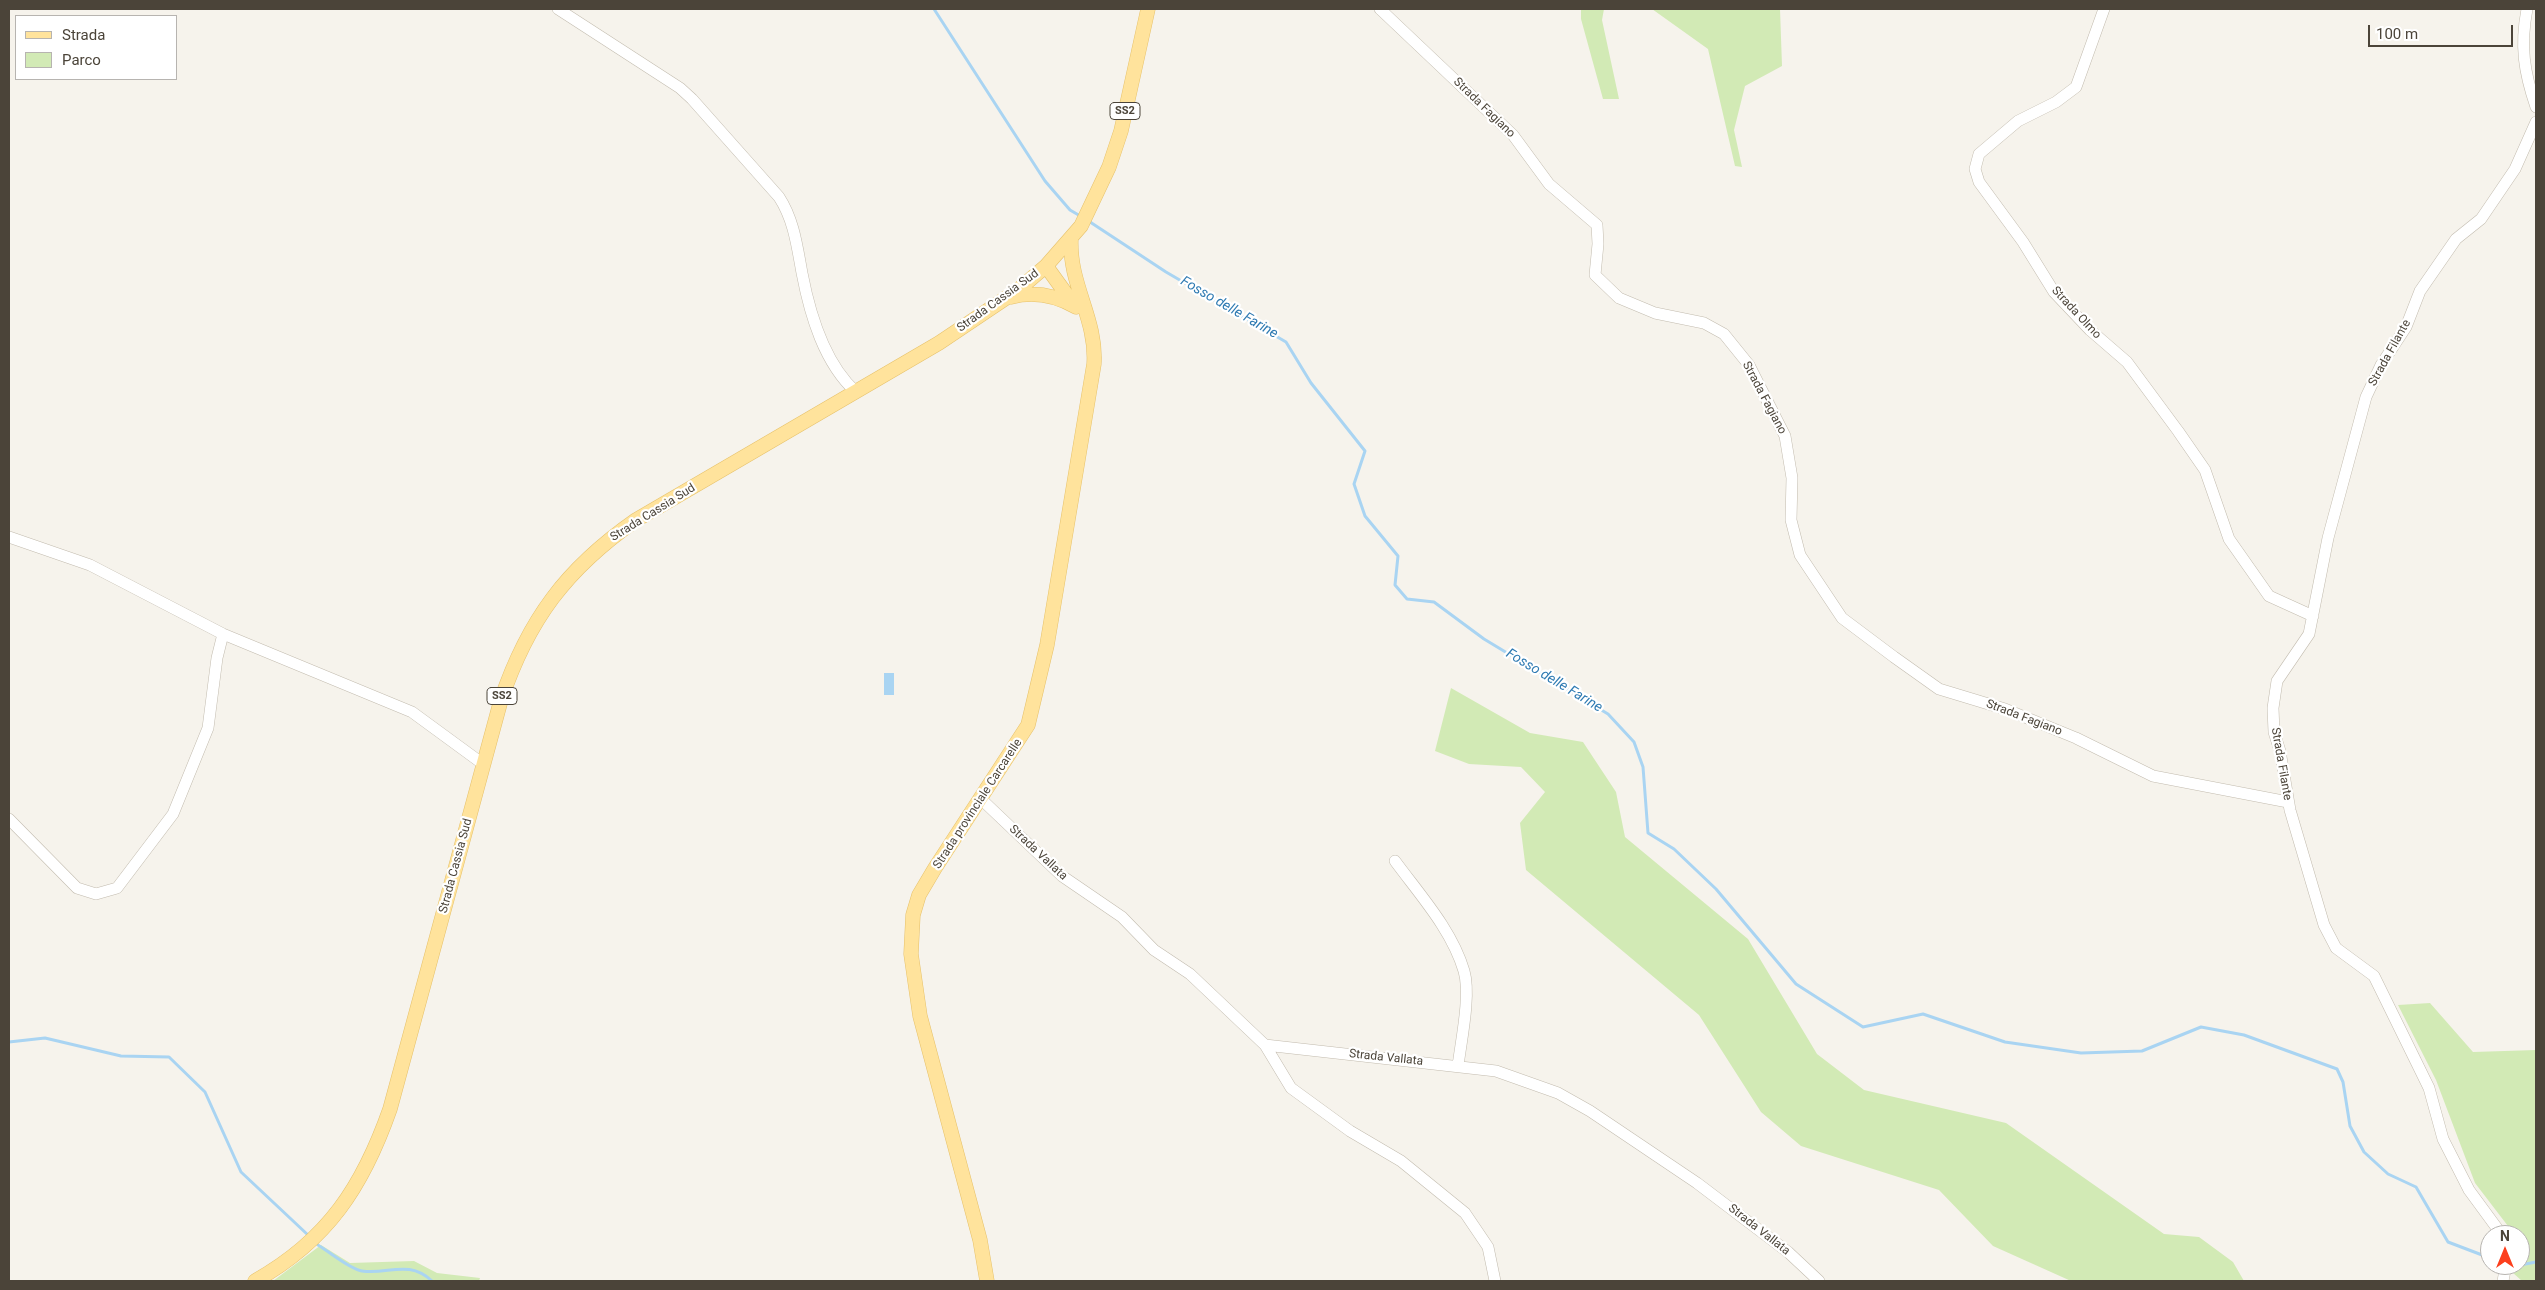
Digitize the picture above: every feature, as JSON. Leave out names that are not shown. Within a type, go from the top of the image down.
[{"type":"main road","name":"Strada Cassia Sud","points":[[255,1281],[292,1257],[314,1238],[354,1190],[369,1164],[390,1109],[501,700],[524,642],[578,566],[602,544],[636,520],[940,343],[1003,300],[1046,266],[1081,226],[1091,210],[1109,167],[1121,131],[1148,9]]},
{"type":"main road","name":"Strada provinciale Carcarelle","points":[[987,1281],[980,1240],[922,1025],[910,940],[913,915],[920,895],[1021,739],[1034,709],[1060,574],[1094,364],[1094,341],[1071,263],[1071,239]]},
{"type":"main road","points":[[1046,266],[1067,279],[1078,291]]},
{"type":"main road","points":[[1046,266],[1076,307],[1089,320]]},
{"type":"main road","points":[[1003,300],[1023,294],[1044,295],[1060,299],[1076,307]]},
{"type":"street","points":[[558,9],[686,94],[779,197],[788,211],[793,225],[804,285],[820,337],[836,371],[856,392]]},
{"type":"street","name":"Strada Fagiano","points":[[1380,9],[1513,135],[1549,184],[1597,225],[1598,244],[1594,275],[1619,298],[1655,313],[1704,323],[1724,334],[1749,366],[1785,436],[1792,478],[1791,520],[1800,555],[1842,618],[1939,689],[2004,709],[2076,738],[2153,776],[2218,791],[2288,802]]},
{"type":"street","name":"Strada Olmo","points":[[2104,9],[2076,87],[2056,102],[2018,121],[1979,154],[1975,169],[1979,182],[2023,242],[2054,292],[2090,330],[2127,362],[2178,431],[2205,470],[2229,539],[2269,596],[2313,616]]},
{"type":"street","points":[[2527,9],[2522,33],[2525,74],[2536,107]]},
{"type":"street","name":"Strada Filante","points":[[2495,1225],[2469,1190],[2443,1139],[2429,1088],[2374,976],[2336,948],[2324,925],[2288,802],[2280,751],[2274,732],[2273,708],[2277,681],[2309,634],[2328,538],[2366,397],[2381,365],[2406,327],[2420,291],[2456,239],[2481,220],[2515,169],[2536,122]]},
{"type":"street","points":[[9,537],[90,565],[223,634],[412,712],[483,764]]},
{"type":"street","points":[[9,819],[77,888],[96,894],[117,888],[172,814],[183,788],[208,728],[217,658],[223,634]]},
{"type":"street","name":"Strada Vallata","points":[[981,799],[1062,876],[1122,917],[1154,950],[1190,974],[1265,1045],[1496,1071],[1558,1093],[1590,1111],[1697,1183],[1788,1252],[1819,1281]]},
{"type":"street","points":[[1395,861],[1449,936],[1464,972],[1465,1012],[1458,1066]]},
{"type":"street","points":[[1265,1045],[1291,1088],[1350,1131],[1402,1161],[1465,1213],[1488,1247],[1495,1281]]},
{"type":"green space","points":[[1581,9],[1604,9],[1602,20],[1619,99],[1603,99],[1581,19]]},
{"type":"green space","points":[[1652,9],[1780,9],[1782,66],[1745,86],[1734,130],[1742,167],[1735,166],[1708,49]]},
{"type":"green space","points":[[1451,688],[1530,733],[1583,742],[1616,792],[1625,837],[1748,939],[1817,1054],[1864,1090],[2006,1123],[2164,1234],[2199,1237],[2233,1262],[2244,1281],[2071,1281],[1993,1246],[1939,1190],[1801,1146],[1761,1112],[1699,1015],[1526,870],[1520,823],[1545,792],[1521,767],[1469,764],[1435,751]]},
{"type":"green space","points":[[2430,1003],[2473,1052],[2536,1050],[2536,1281],[2522,1281],[2515,1275],[2530,1275],[2530,1225],[2507,1225],[2475,1183],[2436,1080],[2398,1005]]},
{"type":"green space","points":[[321,1245],[350,1263],[414,1261],[437,1273],[480,1278],[479,1281],[273,1281]]},
{"type":"water","points":[[884,673],[894,673],[894,695],[884,695]]},
{"type":"waterway","name":"Fosso delle Farine","points":[[934,9],[1045,181],[1070,210],[1082,217]]},
{"type":"waterway","name":"Fosso delle Farine","points":[[1087,220],[1166,272],[1286,342],[1311,383],[1365,451],[1354,484],[1365,516],[1398,556],[1395,585],[1407,599],[1434,602],[1484,639],[1608,714],[1634,742],[1643,767],[1648,833],[1674,849],[1716,889],[1796,984],[1863,1027],[1923,1014],[2005,1042],[2081,1053],[2142,1051],[2201,1027],[2244,1035],[2337,1069],[2343,1082],[2350,1126],[2364,1152],[2388,1174],[2416,1187],[2448,1242],[2480,1254]]},
{"type":"waterway","points":[[9,1042],[45,1038],[121,1056],[169,1057],[205,1092],[241,1172],[308,1235]]},
{"type":"waterway","points":[[318,1245],[357,1270],[371,1272],[406,1269],[423,1274],[432,1281]]},
{"type":"waterway","name":"Fosso delle Farine","points":[[2530,1263],[2536,1262]]}]
